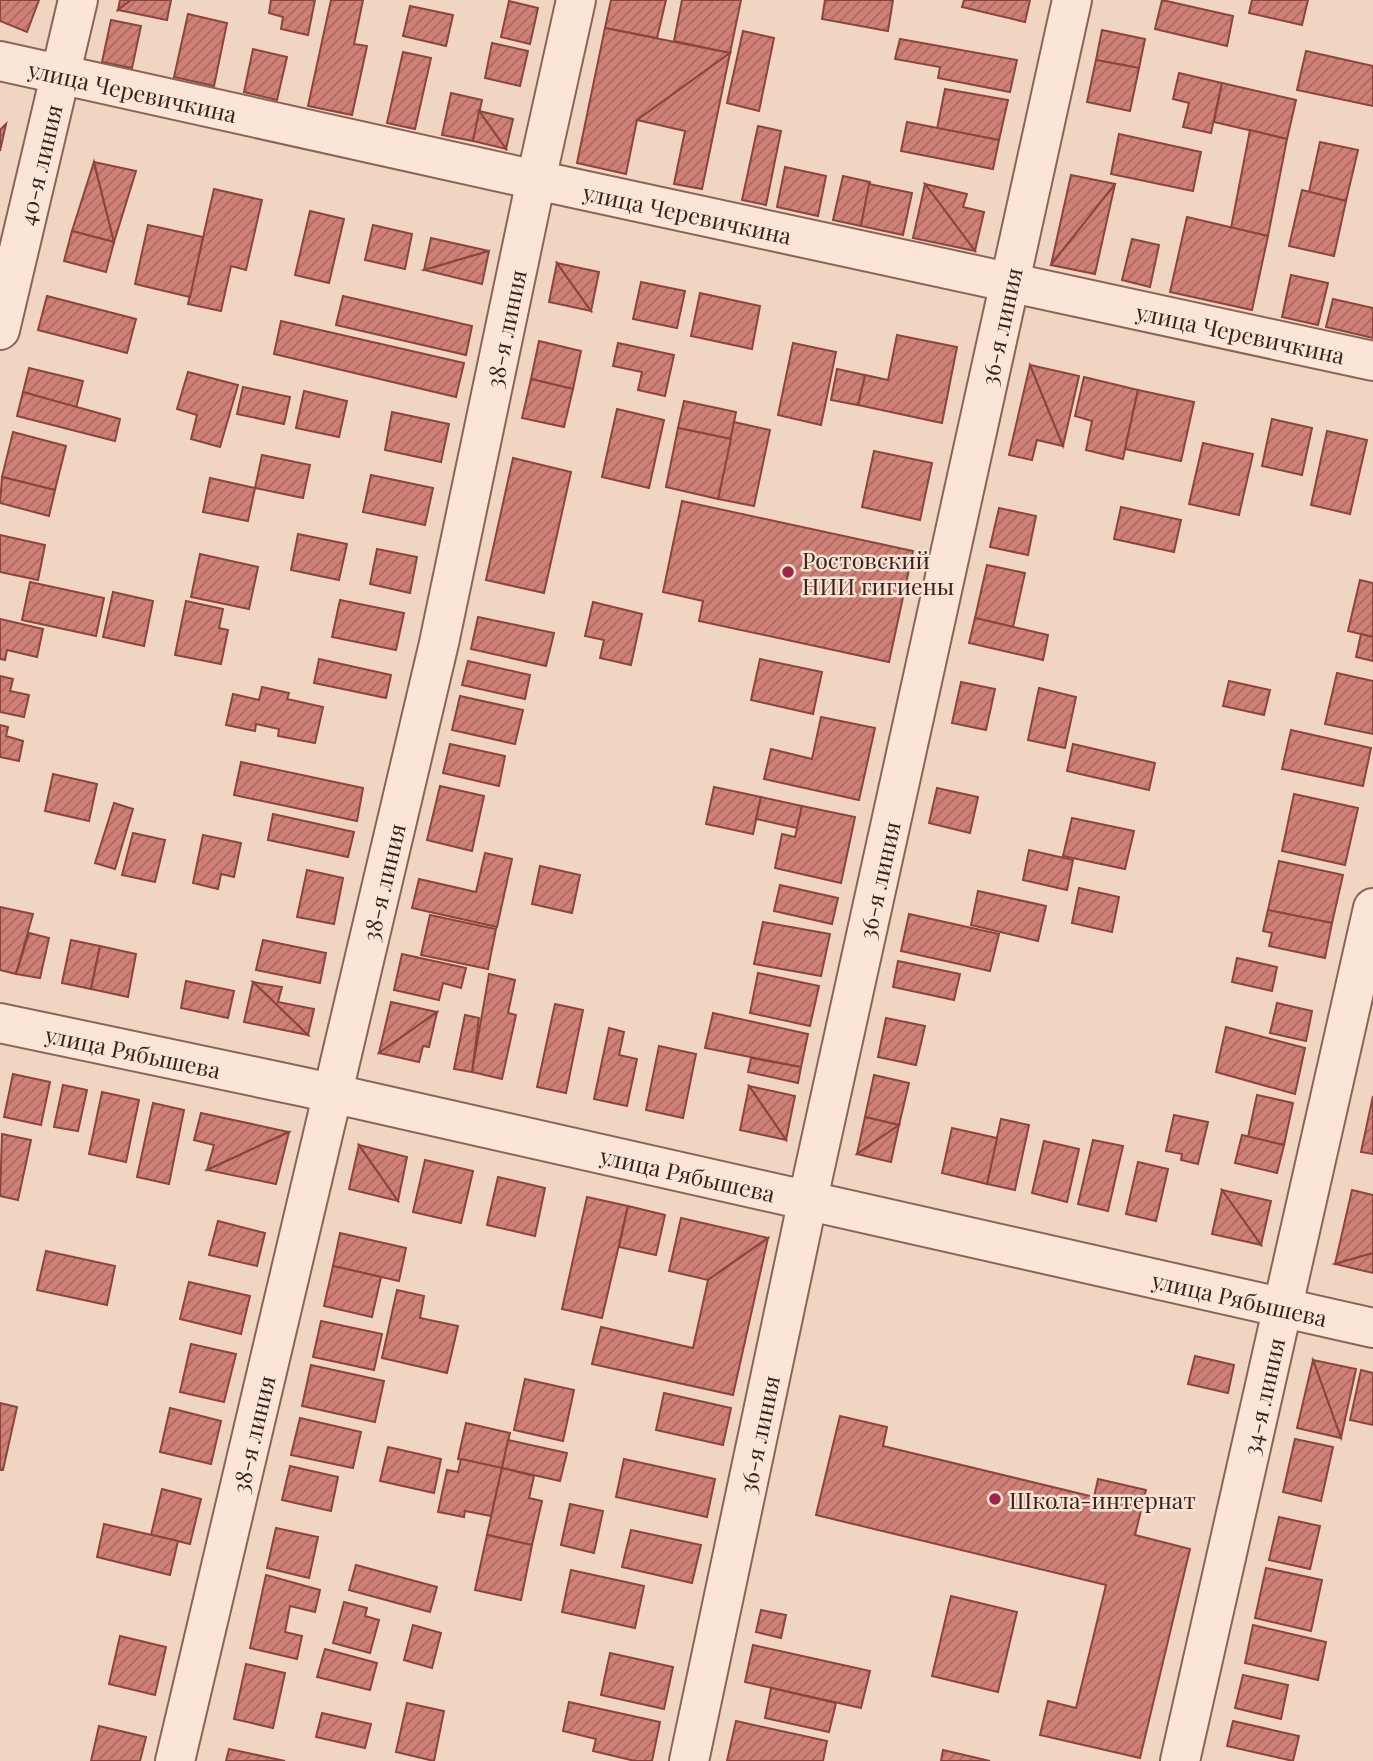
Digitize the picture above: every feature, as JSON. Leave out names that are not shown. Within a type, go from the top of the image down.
[{"type":"street","name":"40-я линия","points":[[0,330],[78,0]]},
{"type":"street","name":"38-я линия","points":[[175,1761],[439,643],[576,0]]},
{"type":"street","name":"36-я линия","points":[[689,1761],[808,1199],[1072,0]]},
{"type":"street","name":"улица Черевичкина","points":[[0,61],[1373,361]]},
{"type":"street","name":"34-я линия","points":[[1180,1761],[1373,908]]},
{"type":"street","name":"улица Рябышева","points":[[0,1023],[332,1093],[1373,1328]]},
{"type":"building","points":[[0,0],[39,0],[27,32],[0,21]]},
{"type":"building","points":[[120,0],[131,0],[118,10]]},
{"type":"building","points":[[131,0],[171,0],[167,20],[118,10]]},
{"type":"building","points":[[271,0],[315,0],[308,35],[281,29],[283,17],[269,13]]},
{"type":"building","points":[[331,0],[363,0],[354,44],[367,46],[352,115],[308,106]]},
{"type":"building","points":[[611,0],[666,0],[657,38],[605,28]]},
{"type":"building","points":[[682,0],[741,0],[730,53],[674,41]]},
{"type":"building","points":[[825,0],[893,0],[888,31],[822,19]]},
{"type":"building","points":[[964,0],[1030,0],[1025,22],[962,7]]},
{"type":"building","points":[[1162,0],[1233,16],[1227,46],[1155,29]]},
{"type":"building","points":[[1252,0],[1308,0],[1302,25],[1249,13]]},
{"type":"building","points":[[509,1],[538,8],[530,44],[501,37]]},
{"type":"building","points":[[410,6],[453,15],[446,46],[403,36]]},
{"type":"building","points":[[188,14],[227,23],[214,86],[174,77]]},
{"type":"building","points":[[111,20],[141,26],[132,68],[102,62]]},
{"type":"building","points":[[605,28],[730,53],[637,120],[626,174],[577,163]]},
{"type":"building","points":[[1102,30],[1145,39],[1139,68],[1096,60]]},
{"type":"building","points":[[743,31],[774,38],[759,111],[727,103]]},
{"type":"building","points":[[900,39],[1017,60],[1010,92],[938,78],[940,67],[895,59]]},
{"type":"building","points":[[492,43],[528,51],[520,86],[485,78]]},
{"type":"building","points":[[253,49],[287,57],[277,100],[244,92]]},
{"type":"building","points":[[1306,51],[1373,66],[1373,106],[1297,90]]},
{"type":"building","points":[[403,52],[431,58],[415,129],[387,123]]},
{"type":"building","points":[[730,53],[702,189],[674,184],[685,131],[637,120]]},
{"type":"building","points":[[1096,60],[1139,68],[1130,111],[1087,102]]},
{"type":"building","points":[[1179,73],[1222,83],[1211,133],[1183,127],[1189,103],[1173,99]]},
{"type":"building","points":[[1222,83],[1296,100],[1287,139],[1214,122]]},
{"type":"building","points":[[945,89],[1008,100],[999,140],[937,129]]},
{"type":"building","points":[[451,93],[482,100],[473,141],[442,135]]},
{"type":"building","points":[[479,111],[513,119],[506,149]]},
{"type":"building","points":[[479,111],[506,149],[473,141]]},
{"type":"building","points":[[907,122],[999,140],[993,169],[901,151]]},
{"type":"building","points":[[6,124],[0,151],[0,130]]},
{"type":"building","points":[[758,126],[781,131],[766,205],[742,200]]},
{"type":"building","points":[[1250,130],[1287,139],[1268,236],[1231,228]]},
{"type":"building","points":[[1119,134],[1201,152],[1193,191],[1111,174]]},
{"type":"building","points":[[1320,142],[1358,150],[1346,201],[1309,192]]},
{"type":"building","points":[[94,162],[114,242],[72,231]]},
{"type":"building","points":[[94,162],[136,171],[114,242]]},
{"type":"building","points":[[785,167],[826,176],[818,216],[777,207]]},
{"type":"building","points":[[1071,175],[1115,184],[1051,265]]},
{"type":"building","points":[[843,176],[870,182],[861,226],[833,220]]},
{"type":"building","points":[[869,184],[912,193],[903,235],[861,226]]},
{"type":"building","points":[[925,184],[967,194],[963,207],[984,212],[975,251]]},
{"type":"building","points":[[925,184],[975,251],[913,238]]},
{"type":"building","points":[[1115,184],[1095,274],[1051,265]]},
{"type":"building","points":[[214,189],[262,200],[246,270],[231,266],[221,311],[188,304]]},
{"type":"building","points":[[1302,190],[1346,201],[1334,256],[1289,246]]},
{"type":"building","points":[[310,211],[344,219],[329,283],[295,275]]},
{"type":"building","points":[[1187,217],[1268,236],[1252,310],[1170,292]]},
{"type":"building","points":[[148,225],[203,237],[190,297],[135,284]]},
{"type":"building","points":[[373,225],[412,234],[405,269],[365,260]]},
{"type":"building","points":[[72,231],[114,242],[106,272],[64,261]]},
{"type":"building","points":[[431,238],[489,251],[424,270]]},
{"type":"building","points":[[1132,239],[1159,245],[1150,287],[1122,280]]},
{"type":"building","points":[[489,251],[482,284],[424,270]]},
{"type":"building","points":[[557,263],[591,311],[549,302]]},
{"type":"building","points":[[557,263],[599,272],[591,311]]},
{"type":"building","points":[[1291,275],[1328,283],[1318,325],[1282,317]]},
{"type":"building","points":[[641,282],[685,291],[677,328],[633,319]]},
{"type":"building","points":[[700,293],[760,306],[752,349],[691,336]]},
{"type":"building","points":[[47,296],[136,319],[127,353],[38,330]]},
{"type":"building","points":[[343,296],[472,326],[466,355],[336,325]]},
{"type":"building","points":[[1333,299],[1373,308],[1373,338],[1326,327]]},
{"type":"building","points":[[281,321],[464,363],[456,397],[274,354]]},
{"type":"building","points":[[897,335],[957,347],[942,423],[858,405],[865,375],[888,380]]},
{"type":"building","points":[[539,341],[581,351],[573,389],[531,379]]},
{"type":"building","points":[[618,343],[674,355],[665,396],[638,390],[642,372],[613,366]]},
{"type":"building","points":[[793,343],[836,352],[821,425],[778,415]]},
{"type":"building","points":[[1030,365],[1063,446],[1037,440],[1032,460],[1009,455]]},
{"type":"building","points":[[1030,365],[1079,376],[1063,446]]},
{"type":"building","points":[[29,368],[83,381],[76,408],[23,392]]},
{"type":"building","points":[[837,369],[865,375],[858,405],[831,400]]},
{"type":"building","points":[[188,372],[238,385],[220,447],[191,439],[197,415],[177,409]]},
{"type":"building","points":[[1084,377],[1138,390],[1123,459],[1086,450],[1092,421],[1075,416]]},
{"type":"building","points":[[531,379],[573,389],[564,427],[522,418]]},
{"type":"building","points":[[243,387],[290,397],[284,424],[237,414]]},
{"type":"building","points":[[1138,390],[1194,402],[1181,461],[1125,449]]},
{"type":"building","points":[[304,391],[347,401],[339,437],[296,428]]},
{"type":"building","points":[[23,392],[120,419],[115,441],[17,416]]},
{"type":"building","points":[[684,401],[736,412],[731,439],[678,428]]},
{"type":"building","points":[[617,409],[664,420],[649,488],[602,477]]},
{"type":"building","points":[[392,412],[449,424],[441,462],[385,450]]},
{"type":"building","points":[[1272,419],[1312,428],[1302,475],[1262,466]]},
{"type":"building","points":[[734,422],[770,430],[754,506],[718,499]]},
{"type":"building","points":[[678,428],[731,439],[718,499],[666,487]]},
{"type":"building","points":[[1327,431],[1367,440],[1350,514],[1311,505]]},
{"type":"building","points":[[13,432],[66,446],[55,490],[2,477]]},
{"type":"building","points":[[1203,443],[1253,454],[1239,515],[1189,504]]},
{"type":"building","points":[[874,451],[932,463],[920,520],[862,507]]},
{"type":"building","points":[[262,455],[310,465],[303,498],[255,488]]},
{"type":"building","points":[[513,458],[571,472],[544,593],[486,580]]},
{"type":"building","points":[[371,475],[433,488],[425,525],[363,512]]},
{"type":"building","points":[[2,477],[55,490],[49,516],[0,503]]},
{"type":"building","points":[[210,478],[255,488],[248,521],[203,512]]},
{"type":"building","name":"Ростовский НИИ гигиены","points":[[682,501],[913,551],[889,662],[699,621],[703,601],[663,592]]},
{"type":"building","points":[[1121,507],[1181,520],[1174,552],[1114,539]]},
{"type":"building","points":[[999,508],[1036,516],[1028,555],[990,547]]},
{"type":"building","points":[[298,534],[347,544],[339,580],[291,570]]},
{"type":"building","points":[[0,535],[45,545],[38,580],[0,572]]},
{"type":"building","points":[[377,549],[417,557],[410,593],[370,584]]},
{"type":"building","points":[[200,554],[258,567],[249,609],[191,597]]},
{"type":"building","points":[[987,565],[1025,573],[1013,627],[975,618]]},
{"type":"building","points":[[1360,580],[1373,583],[1373,637],[1348,631]]},
{"type":"building","points":[[30,582],[104,598],[96,636],[22,620]]},
{"type":"building","points":[[113,592],[153,601],[144,646],[103,637]]},
{"type":"building","points":[[340,600],[404,613],[396,650],[332,637]]},
{"type":"building","points":[[186,601],[223,609],[219,628],[228,630],[221,664],[175,655]]},
{"type":"building","points":[[593,602],[642,614],[631,665],[600,658],[604,640],[585,636]]},
{"type":"building","points":[[478,617],[554,633],[546,666],[471,649]]},
{"type":"building","points":[[975,618],[1048,635],[1043,660],[969,643]]},
{"type":"building","points":[[0,619],[43,629],[37,657],[7,650],[5,660],[0,659]]},
{"type":"building","points":[[1361,634],[1373,637],[1373,661],[1356,657]]},
{"type":"building","points":[[319,659],[391,675],[386,698],[314,683]]},
{"type":"building","points":[[760,659],[822,672],[813,714],[751,700]]},
{"type":"building","points":[[468,661],[530,675],[525,699],[462,685]]},
{"type":"building","points":[[1337,673],[1373,681],[1373,734],[1325,724]]},
{"type":"building","points":[[0,676],[13,679],[10,691],[29,695],[24,717],[0,712]]},
{"type":"building","points":[[1229,681],[1270,690],[1264,715],[1223,706]]},
{"type":"building","points":[[961,682],[995,689],[986,730],[952,723]]},
{"type":"building","points":[[262,687],[289,693],[287,699],[323,707],[315,743],[278,736],[279,729],[256,724],[255,731],[226,725],[233,694],[259,700]]},
{"type":"building","points":[[1039,688],[1076,697],[1065,748],[1028,740]]},
{"type":"building","points":[[460,696],[523,710],[515,744],[452,730]]},
{"type":"building","points":[[821,717],[875,728],[859,800],[764,779],[771,749],[812,759]]},
{"type":"building","points":[[0,725],[8,727],[6,736],[23,741],[19,761],[0,757]]},
{"type":"building","points":[[1291,730],[1371,748],[1363,786],[1282,769]]},
{"type":"building","points":[[450,744],[505,756],[499,786],[443,773]]},
{"type":"building","points":[[1073,744],[1155,763],[1149,790],[1067,771]]},
{"type":"building","points":[[241,762],[363,788],[357,821],[234,795]]},
{"type":"building","points":[[53,774],[97,784],[89,821],[45,811]]},
{"type":"building","points":[[440,786],[484,796],[472,851],[427,840]]},
{"type":"building","points":[[714,787],[761,797],[753,834],[706,824]]},
{"type":"building","points":[[937,788],[978,797],[970,833],[929,823]]},
{"type":"building","points":[[1294,794],[1358,808],[1345,865],[1282,851]]},
{"type":"building","points":[[761,797],[802,806],[797,828],[756,819]]},
{"type":"building","points":[[114,803],[133,809],[115,869],[95,863]]},
{"type":"building","points":[[802,806],[855,817],[841,883],[775,868],[782,834],[795,837]]},
{"type":"building","points":[[273,814],[354,832],[348,857],[268,840]]},
{"type":"building","points":[[1072,818],[1134,831],[1125,869],[1063,856]]},
{"type":"building","points":[[133,833],[165,840],[155,882],[122,875]]},
{"type":"building","points":[[203,835],[241,843],[234,877],[221,874],[218,889],[193,883]]},
{"type":"building","points":[[1029,850],[1073,860],[1067,890],[1023,880]]},
{"type":"building","points":[[485,853],[512,859],[497,927],[412,908],[419,879],[476,892]]},
{"type":"building","points":[[1279,861],[1343,875],[1332,923],[1268,910]]},
{"type":"building","points":[[540,866],[580,875],[572,913],[532,904]]},
{"type":"building","points":[[307,870],[343,878],[334,924],[297,917]]},
{"type":"building","points":[[780,885],[838,898],[832,924],[774,911]]},
{"type":"building","points":[[1079,888],[1119,897],[1112,932],[1072,923]]},
{"type":"building","points":[[978,891],[1046,906],[1038,941],[971,925]]},
{"type":"building","points":[[0,907],[33,914],[16,974],[0,970]]},
{"type":"building","points":[[1268,910],[1332,923],[1325,958],[1269,946],[1272,933],[1263,931]]},
{"type":"building","points":[[909,914],[999,934],[990,971],[901,951]]},
{"type":"building","points":[[430,915],[496,929],[488,969],[421,955]]},
{"type":"building","points":[[763,922],[830,934],[821,976],[754,964]]},
{"type":"building","points":[[29,933],[49,938],[40,978],[16,974]]},
{"type":"building","points":[[71,940],[100,946],[91,989],[62,983]]},
{"type":"building","points":[[263,940],[326,953],[320,983],[256,970]]},
{"type":"building","points":[[100,946],[136,954],[128,997],[91,989]]},
{"type":"building","points":[[402,954],[466,968],[461,988],[443,983],[439,1000],[394,990]]},
{"type":"building","points":[[1237,958],[1277,967],[1272,991],[1232,982]]},
{"type":"building","points":[[898,961],[960,974],[954,1000],[893,987]]},
{"type":"building","points":[[758,973],[819,986],[810,1026],[750,1013]]},
{"type":"building","points":[[489,974],[515,980],[508,1013],[516,1015],[502,1079],[472,1072]]},
{"type":"building","points":[[186,981],[234,991],[228,1018],[181,1008]]},
{"type":"building","points":[[253,982],[282,987],[278,1002],[314,1009],[308,1035]]},
{"type":"building","points":[[253,982],[308,1035],[244,1022]]},
{"type":"building","points":[[391,1002],[437,1012],[379,1053]]},
{"type":"building","points":[[1277,1003],[1312,1011],[1306,1041],[1270,1033]]},
{"type":"building","points":[[555,1004],[583,1010],[566,1093],[537,1087]]},
{"type":"building","points":[[437,1012],[429,1047],[423,1046],[419,1062],[379,1053]]},
{"type":"building","points":[[713,1013],[808,1034],[801,1067],[705,1048]]},
{"type":"building","points":[[465,1015],[479,1018],[472,1072],[454,1069]]},
{"type":"building","points":[[886,1018],[925,1026],[916,1065],[878,1057]]},
{"type":"building","points":[[1226,1027],[1305,1048],[1295,1094],[1216,1072]]},
{"type":"building","points":[[609,1028],[624,1032],[619,1055],[637,1059],[627,1106],[594,1099]]},
{"type":"building","points":[[659,1046],[696,1054],[683,1118],[646,1110]]},
{"type":"building","points":[[751,1058],[801,1067],[798,1083],[748,1072]]},
{"type":"building","points":[[13,1074],[50,1082],[41,1125],[4,1117]]},
{"type":"building","points":[[874,1075],[909,1083],[899,1125],[865,1117]]},
{"type":"building","points":[[63,1085],[87,1090],[78,1131],[54,1127]]},
{"type":"building","points":[[749,1086],[795,1096],[786,1140]]},
{"type":"building","points":[[749,1086],[786,1140],[740,1130]]},
{"type":"building","points":[[102,1092],[139,1100],[126,1162],[89,1154]]},
{"type":"building","points":[[1257,1095],[1293,1103],[1284,1145],[1248,1137]]},
{"type":"building","points":[[1373,1096],[1373,1154],[1361,1152]]},
{"type":"building","points":[[153,1103],[184,1110],[169,1184],[137,1177]]},
{"type":"building","points":[[201,1113],[289,1132],[207,1170],[214,1145],[194,1140]]},
{"type":"building","points":[[1174,1115],[1208,1122],[1198,1164],[1181,1160],[1182,1154],[1166,1151]]},
{"type":"building","points":[[865,1117],[899,1125],[857,1154]]},
{"type":"building","points":[[1001,1119],[1029,1125],[1015,1190],[987,1184]]},
{"type":"building","points":[[899,1125],[891,1162],[857,1154]]},
{"type":"building","points":[[952,1128],[997,1138],[987,1184],[942,1173]]},
{"type":"building","points":[[289,1132],[276,1184],[207,1170]]},
{"type":"building","points":[[2,1134],[31,1140],[18,1200],[0,1196]]},
{"type":"building","points":[[1242,1135],[1284,1145],[1277,1173],[1235,1163]]},
{"type":"building","points":[[1093,1140],[1123,1146],[1108,1211],[1078,1204]]},
{"type":"building","points":[[1044,1141],[1079,1149],[1067,1202],[1032,1193]]},
{"type":"building","points":[[359,1145],[398,1201],[349,1189]]},
{"type":"building","points":[[359,1145],[407,1157],[398,1201]]},
{"type":"building","points":[[425,1160],[473,1171],[461,1223],[413,1212]]},
{"type":"building","points":[[1138,1162],[1168,1169],[1156,1221],[1126,1214]]},
{"type":"building","points":[[498,1177],[545,1188],[535,1236],[487,1225]]},
{"type":"building","points":[[1222,1190],[1271,1201],[1261,1245]]},
{"type":"building","points":[[1222,1190],[1261,1245],[1212,1234]]},
{"type":"building","points":[[1352,1190],[1373,1195],[1373,1253],[1335,1264]]},
{"type":"building","points":[[587,1197],[628,1206],[602,1318],[562,1309]]},
{"type":"building","points":[[628,1206],[665,1215],[656,1255],[619,1247]]},
{"type":"building","points":[[681,1218],[768,1238],[708,1280],[669,1271]]},
{"type":"building","points":[[218,1221],[265,1233],[257,1266],[209,1255]]},
{"type":"building","points":[[340,1233],[406,1248],[399,1281],[333,1266]]},
{"type":"building","points":[[768,1238],[733,1395],[592,1364],[601,1327],[693,1348],[708,1280]]},
{"type":"building","points":[[46,1251],[115,1266],[107,1305],[37,1290]]},
{"type":"building","points":[[1373,1253],[1373,1273],[1335,1264]]},
{"type":"building","points":[[333,1266],[381,1277],[372,1317],[324,1306]]},
{"type":"building","points":[[189,1282],[250,1296],[241,1334],[180,1319]]},
{"type":"building","points":[[397,1290],[424,1296],[420,1318],[458,1326],[447,1373],[382,1358]]},
{"type":"building","points":[[321,1321],[382,1334],[374,1370],[313,1357]]},
{"type":"building","points":[[191,1344],[236,1354],[224,1402],[180,1392]]},
{"type":"building","points":[[1195,1356],[1234,1365],[1228,1393],[1188,1384]]},
{"type":"building","points":[[1313,1360],[1356,1369],[1341,1438]]},
{"type":"building","points":[[1313,1360],[1341,1438],[1297,1428]]},
{"type":"building","points":[[311,1365],[384,1381],[375,1422],[302,1406]]},
{"type":"building","points":[[1361,1370],[1373,1373],[1373,1425],[1350,1420]]},
{"type":"building","points":[[525,1379],[574,1390],[563,1441],[514,1430]]},
{"type":"building","points":[[664,1393],[731,1408],[723,1445],[656,1430]]},
{"type":"building","points":[[0,1403],[17,1407],[3,1470],[0,1470]]},
{"type":"building","points":[[170,1408],[221,1421],[211,1464],[160,1452]]},
{"type":"building","points":[[840,1416],[887,1427],[883,1446],[1094,1497],[1098,1479],[1146,1490],[1135,1535],[1190,1549],[1140,1758],[1040,1735],[1048,1701],[1076,1708],[1106,1585],[816,1515]]},
{"type":"building","points":[[300,1418],[361,1432],[353,1468],[291,1455]]},
{"type":"building","points":[[466,1423],[510,1433],[502,1468],[458,1459]]},
{"type":"building","points":[[1295,1439],[1333,1447],[1321,1501],[1283,1492]]},
{"type":"building","points":[[508,1440],[567,1453],[560,1481],[502,1468]]},
{"type":"building","points":[[388,1447],[441,1459],[434,1493],[380,1481]]},
{"type":"building","points":[[461,1459],[502,1468],[491,1516],[465,1511],[464,1517],[438,1512],[447,1470],[458,1472]]},
{"type":"building","points":[[624,1459],[715,1479],[707,1517],[616,1497]]},
{"type":"building","points":[[290,1466],[338,1477],[331,1511],[282,1500]]},
{"type":"building","points":[[502,1468],[534,1476],[529,1498],[542,1501],[532,1545],[487,1535]]},
{"type":"building","points":[[162,1489],[201,1499],[190,1544],[151,1535]]},
{"type":"building","points":[[570,1504],[603,1511],[594,1553],[561,1545]]},
{"type":"building","points":[[1279,1517],[1320,1526],[1310,1569],[1269,1560]]},
{"type":"building","points":[[104,1524],[178,1541],[170,1575],[97,1557]]},
{"type":"building","points":[[276,1528],[318,1537],[309,1578],[267,1568]]},
{"type":"building","points":[[631,1530],[701,1545],[692,1583],[622,1567]]},
{"type":"building","points":[[487,1535],[532,1545],[521,1600],[475,1590]]},
{"type":"building","points":[[356,1565],[437,1587],[430,1612],[349,1590]]},
{"type":"building","points":[[1266,1568],[1322,1580],[1311,1631],[1255,1618]]},
{"type":"building","points":[[571,1570],[644,1586],[635,1628],[562,1612]]},
{"type":"building","points":[[266,1575],[320,1590],[315,1612],[290,1606],[285,1632],[302,1636],[297,1659],[250,1648]]},
{"type":"building","points":[[951,1596],[1017,1612],[998,1692],[932,1676]]},
{"type":"building","points":[[344,1602],[367,1608],[365,1616],[379,1620],[370,1653],[333,1643]]},
{"type":"building","points":[[761,1610],[786,1615],[781,1638],[756,1632]]},
{"type":"building","points":[[413,1625],[441,1633],[432,1668],[404,1660]]},
{"type":"building","points":[[1253,1625],[1326,1642],[1318,1680],[1245,1663]]},
{"type":"building","points":[[120,1636],[166,1647],[155,1695],[109,1684]]},
{"type":"building","points":[[753,1645],[870,1671],[861,1708],[745,1682]]},
{"type":"building","points":[[325,1649],[377,1663],[370,1690],[317,1677]]},
{"type":"building","points":[[610,1653],[673,1667],[664,1709],[601,1695]]},
{"type":"building","points":[[246,1664],[285,1673],[273,1728],[234,1719]]},
{"type":"building","points":[[1243,1675],[1288,1685],[1281,1719],[1235,1708]]},
{"type":"building","points":[[771,1688],[836,1703],[829,1732],[765,1718]]},
{"type":"building","points":[[569,1702],[660,1722],[652,1761],[635,1761],[593,1751],[596,1739],[563,1731]]},
{"type":"building","points":[[407,1703],[444,1711],[434,1761],[396,1752]]},
{"type":"building","points":[[322,1713],[371,1724],[365,1748],[316,1737]]},
{"type":"building","points":[[736,1721],[827,1741],[823,1761],[727,1761]]},
{"type":"building","points":[[1233,1721],[1299,1736],[1293,1761],[1227,1746]]},
{"type":"building","points":[[99,1726],[146,1737],[140,1761],[91,1761]]},
{"type":"building","points":[[229,1749],[285,1761],[226,1761]]},
{"type":"building","points":[[943,1750],[990,1761],[941,1761]]},
{"type":"place","name":"Ростовский НИИ гигиены","points":[[788,572]]},
{"type":"place","name":"Школа-интернат","points":[[995,1499]]}]
